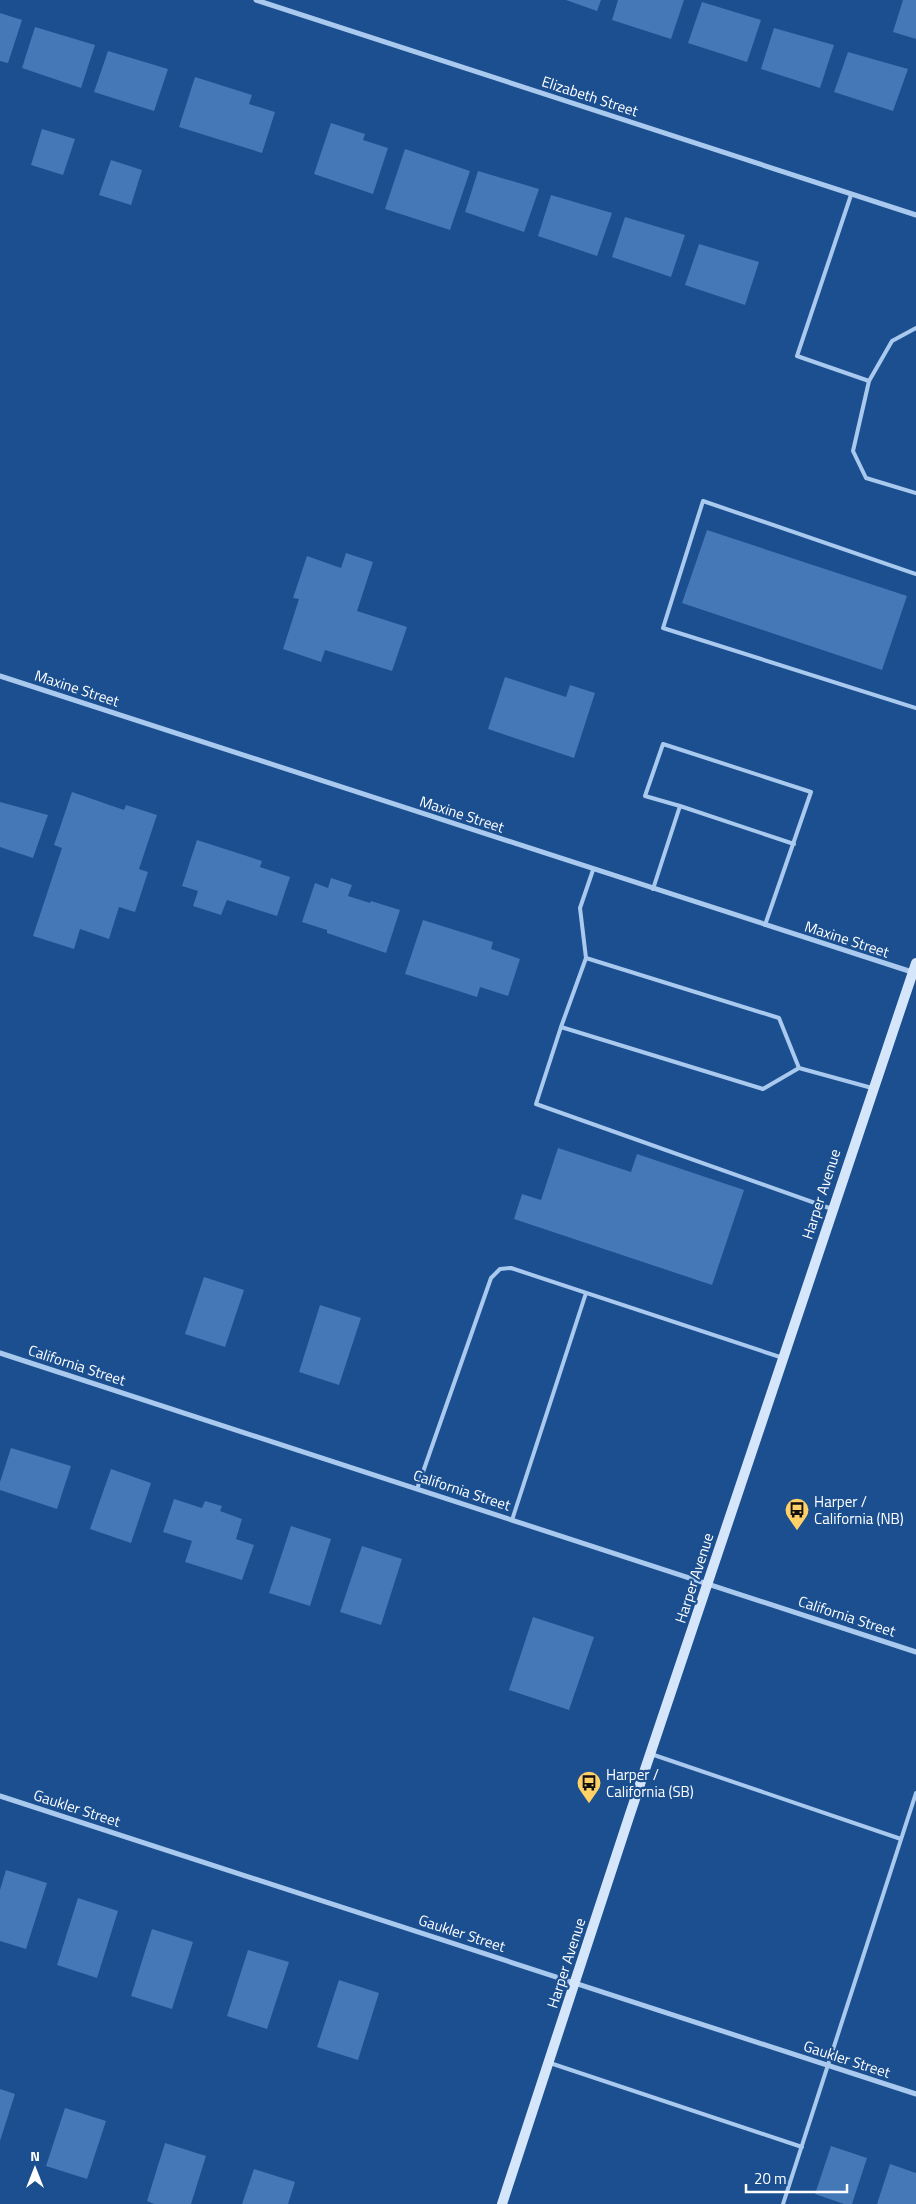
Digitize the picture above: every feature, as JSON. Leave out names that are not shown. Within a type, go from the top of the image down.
[{"type":"main road","name":"Harper Avenue","points":[[502,2204],[872,1088],[915,970]]},
{"type":"street","name":"Elizabeth Street","points":[[256,0],[916,215]]},
{"type":"street","name":"Maxine Street","points":[[0,676],[593,870],[765,925],[915,970]]},
{"type":"street","name":"California Street","points":[[0,1353],[916,1652]]},
{"type":"street","name":"Gaukler Street","points":[[0,1796],[916,2094]]},
{"type":"lane","points":[[851,195],[797,356],[869,381]]},
{"type":"lane","points":[[916,328],[892,341],[869,381],[853,451],[866,478],[916,492]]},
{"type":"lane","points":[[916,574],[703,501],[663,628],[916,708]]},
{"type":"lane","points":[[765,925],[794,844],[811,792],[663,744],[646,796],[794,844]]},
{"type":"lane","points":[[653,889],[680,806]]},
{"type":"lane","points":[[593,870],[580,908],[586,958],[536,1104],[832,1209]]},
{"type":"lane","points":[[586,958],[779,1018],[799,1068]]},
{"type":"lane","points":[[561,1027],[763,1090],[799,1068],[872,1088]]},
{"type":"lane","points":[[417,1489],[491,1278],[500,1269],[511,1268],[783,1358]]},
{"type":"lane","points":[[512,1520],[586,1293]]},
{"type":"lane","points":[[650,1754],[901,1839]]},
{"type":"lane","points":[[782,2204],[916,1793]]},
{"type":"lane","points":[[549,2062],[802,2147]]},
{"type":"building","points":[[566,0],[601,0],[597,11]]},
{"type":"building","points":[[618,0],[684,0],[671,39],[612,20]]},
{"type":"building","points":[[903,0],[916,0],[916,39],[893,32]]},
{"type":"building","points":[[702,2],[761,20],[747,62],[688,43]]},
{"type":"building","points":[[0,13],[22,20],[8,63],[0,61]]},
{"type":"building","points":[[35,27],[95,45],[81,88],[22,68]]},
{"type":"building","points":[[774,28],[834,45],[820,88],[761,69]]},
{"type":"building","points":[[108,51],[168,69],[154,111],[94,92]]},
{"type":"building","points":[[848,52],[908,69],[893,111],[834,92]]},
{"type":"building","points":[[195,77],[252,95],[249,104],[275,112],[262,153],[179,127]]},
{"type":"building","points":[[331,123],[365,134],[363,140],[388,148],[373,194],[314,174]]},
{"type":"building","points":[[42,129],[75,139],[63,175],[31,165]]},
{"type":"building","points":[[405,149],[470,171],[450,230],[385,209]]},
{"type":"building","points":[[111,160],[142,170],[131,205],[99,195]]},
{"type":"building","points":[[478,171],[539,189],[524,232],[465,212]]},
{"type":"building","points":[[551,195],[612,213],[597,256],[538,236]]},
{"type":"building","points":[[625,217],[685,235],[671,277],[612,257]]},
{"type":"building","points":[[699,244],[759,262],[745,305],[685,285]]},
{"type":"building","points":[[707,530],[907,596],[882,670],[682,603]]},
{"type":"building","points":[[346,553],[373,562],[357,611],[407,627],[392,671],[325,650],[321,662],[283,649],[299,599],[293,598],[307,556],[341,568]]},
{"type":"building","points":[[505,677],[566,697],[570,685],[595,693],[574,758],[488,729]]},
{"type":"building","points":[[72,792],[124,810],[126,805],[157,815],[139,869],[148,872],[135,912],[119,907],[109,939],[80,929],[74,949],[33,936],[62,848],[54,845]]},
{"type":"building","points":[[0,802],[48,815],[33,858],[0,847]]},
{"type":"building","points":[[197,840],[262,861],[260,867],[290,877],[277,916],[227,900],[221,915],[193,906],[198,891],[182,886]]},
{"type":"building","points":[[331,878],[352,885],[348,896],[400,910],[386,953],[327,933],[327,930],[302,922],[315,883],[328,888]]},
{"type":"building","points":[[423,920],[493,942],[491,949],[520,959],[508,996],[480,987],[477,997],[405,974]]},
{"type":"building","points":[[558,1148],[631,1172],[637,1154],[744,1190],[712,1285],[514,1219],[522,1194],[541,1200]]},
{"type":"building","points":[[204,1277],[244,1290],[225,1347],[185,1334]]},
{"type":"building","points":[[320,1305],[361,1318],[339,1385],[299,1372]]},
{"type":"building","points":[[11,1448],[71,1466],[57,1509],[0,1490],[0,1482]]},
{"type":"building","points":[[111,1469],[151,1483],[131,1543],[90,1529]]},
{"type":"building","points":[[174,1499],[202,1508],[205,1501],[222,1506],[220,1511],[242,1519],[236,1539],[254,1545],[242,1580],[185,1562],[192,1541],[163,1532]]},
{"type":"building","points":[[291,1526],[331,1539],[310,1606],[269,1593]]},
{"type":"building","points":[[362,1546],[402,1559],[381,1625],[340,1612]]},
{"type":"building","points":[[533,1617],[594,1637],[569,1710],[509,1690]]},
{"type":"building","points":[[6,1870],[47,1883],[26,1949],[0,1941],[0,1890]]},
{"type":"building","points":[[78,1898],[118,1911],[97,1978],[57,1965]]},
{"type":"building","points":[[152,1929],[193,1942],[172,2009],[131,1996]]},
{"type":"building","points":[[248,1950],[289,1962],[267,2029],[227,2016]]},
{"type":"building","points":[[339,1980],[379,1993],[358,2060],[317,2047]]},
{"type":"building","points":[[0,2089],[15,2094],[0,2141]]},
{"type":"building","points":[[65,2108],[106,2121],[87,2179],[46,2166]]},
{"type":"building","points":[[165,2143],[206,2156],[191,2204],[154,2204],[147,2201]]},
{"type":"building","points":[[831,2146],[867,2158],[852,2204],[844,2204],[815,2194]]},
{"type":"building","points":[[890,2164],[916,2173],[916,2204],[877,2204]]},
{"type":"building","points":[[254,2169],[295,2182],[288,2204],[242,2204]]},
{"type":"place","name":"Harper / California (NB)","points":[[797,1531]]},
{"type":"place","name":"Harper / California (SB)","points":[[589,1804]]}]
